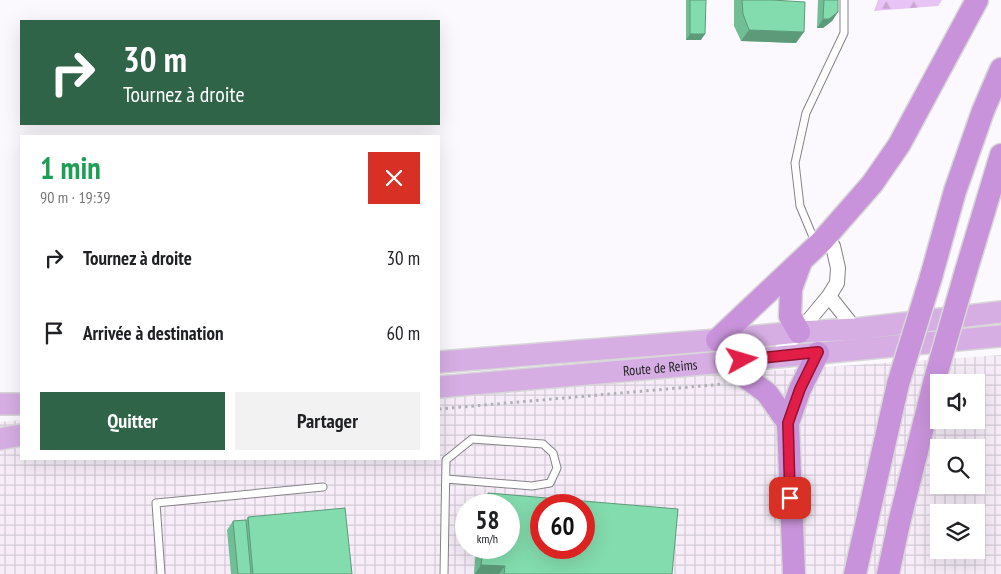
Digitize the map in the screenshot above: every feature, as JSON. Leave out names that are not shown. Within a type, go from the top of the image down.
[{"type":"highway","points":[[717,340],[822,241],[872,184],[898,145],[977,0]]},
{"type":"highway","points":[[854,574],[898,384],[958,182],[983,111],[1001,69]]},
{"type":"highway","points":[[888,574],[935,379],[1001,155]]},
{"type":"highway","points":[[799,332],[790,316],[791,289],[801,261]]},
{"type":"highway","points":[[794,574],[788,423],[800,389],[818,352]]},
{"type":"highway","points":[[725,362],[767,393],[788,423]]},
{"type":"highway","points":[[899,523],[899,574]]},
{"type":"main road","name":"Route de Reims","points":[[440,362],[799,332],[856,329],[1001,312]]},
{"type":"main road","points":[[799,332],[818,352],[856,329]]},
{"type":"main road","name":"Route de Reims","points":[[440,387],[1001,336]]},
{"type":"main road","points":[[0,404],[20,404]]},
{"type":"main road","points":[[0,439],[20,435]]},
{"type":"street","points":[[774,357],[799,332],[829,296],[837,283],[838,268],[833,246],[822,241]]},
{"type":"street","points":[[829,296],[856,329]]},
{"type":"lane","points":[[822,241],[813,237],[800,206],[795,163],[806,113],[844,33],[844,0]]},
{"type":"lane","points":[[444,574],[446,460],[472,439],[543,444],[553,453],[557,468],[550,483],[532,486],[446,479]]},
{"type":"lane","points":[[161,574],[156,503],[323,487]]},
{"type":"path","points":[[440,409],[724,384],[730,388]]},
{"type":"shaded area","points":[[1001,355],[1001,574],[0,574],[0,422],[20,420],[20,460],[440,460],[440,393]]},
{"type":"green space","points":[[878,0],[942,0],[938,6],[874,11]]},
{"type":"building","points":[[690,0],[706,0],[705,34],[690,34]]},
{"type":"building","points":[[742,0],[805,2],[804,32],[749,30],[743,14]]},
{"type":"building","points":[[824,0],[838,0],[838,12],[829,19],[823,19]]},
{"type":"building","points":[[520,496],[530,497],[530,559],[595,559],[595,502],[678,509],[672,574],[504,574],[505,566],[481,565],[482,559],[520,559]]},
{"type":"building","points":[[345,508],[352,574],[253,574],[248,517]]},
{"type":"building","points":[[246,520],[251,574],[238,574],[233,521]]},
{"type":"route","points":[[742,360],[818,352],[800,389],[788,423],[790,498]]}]
